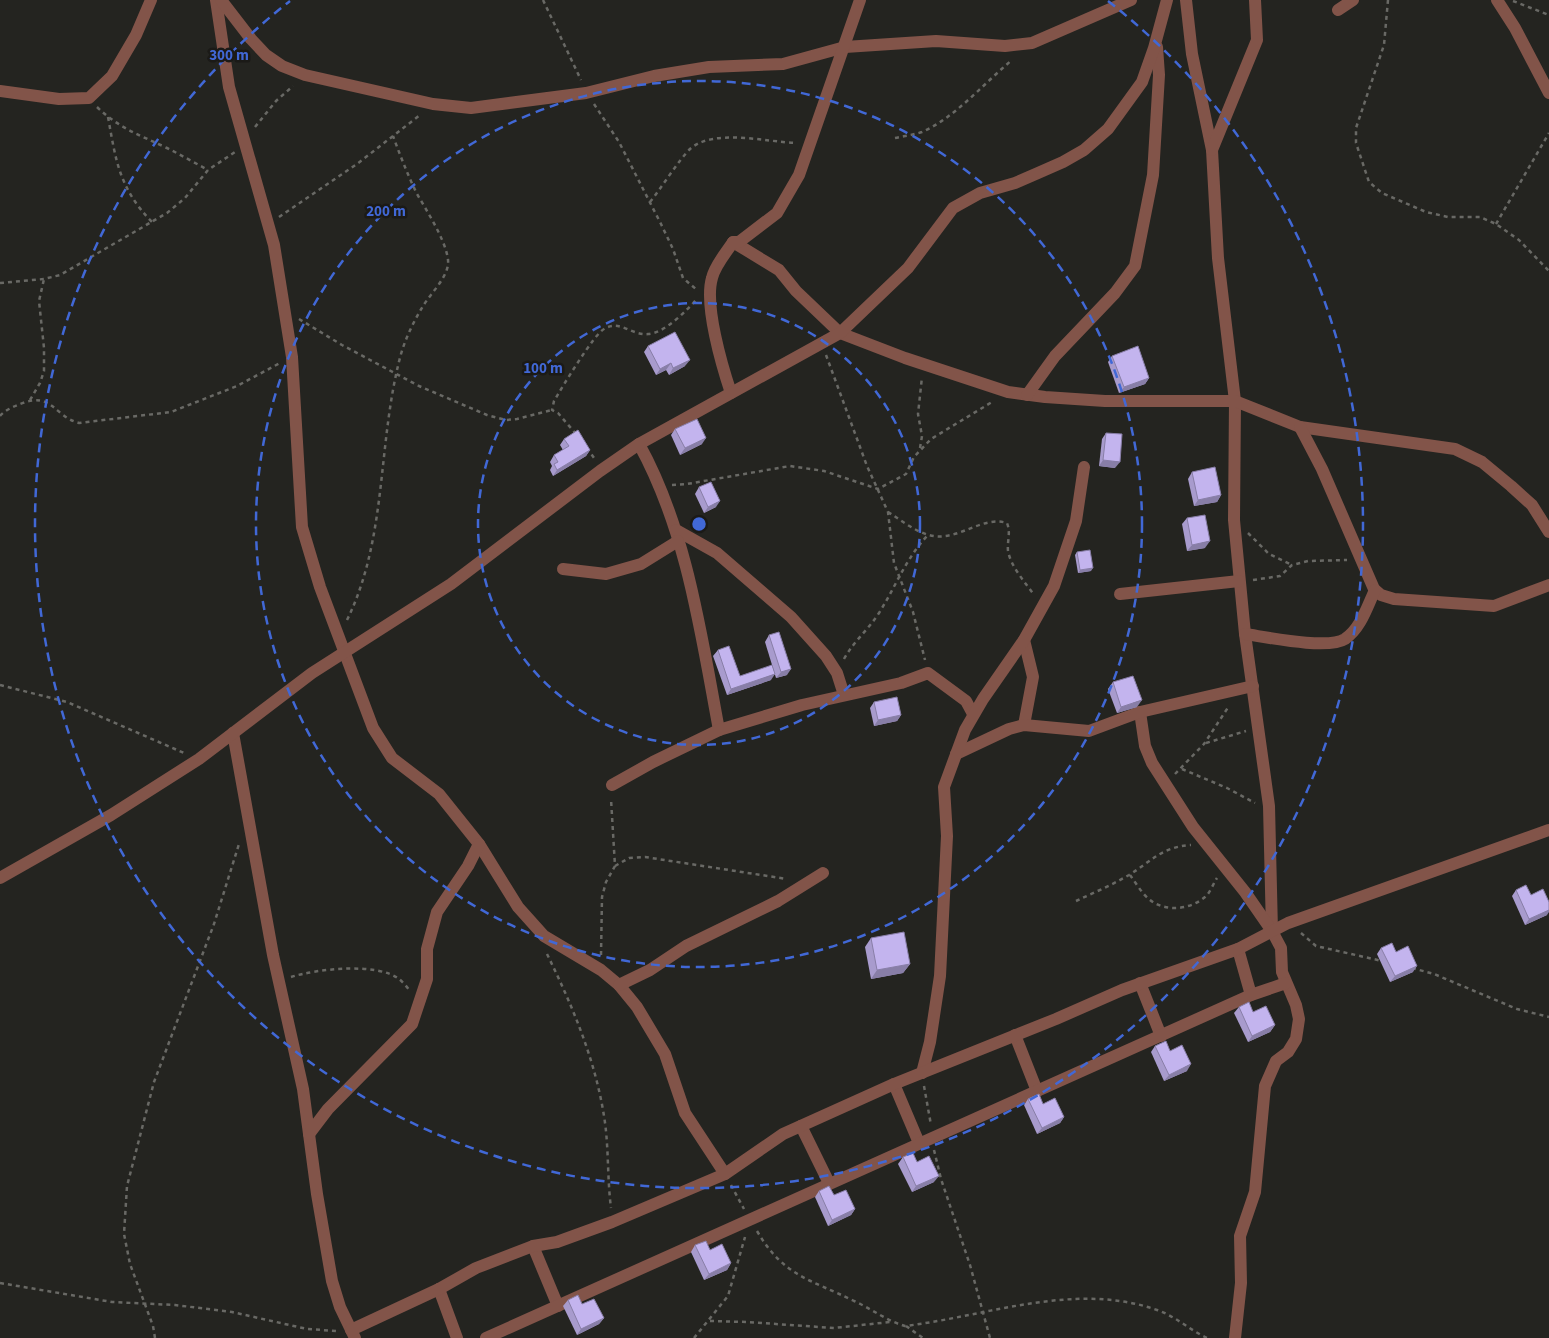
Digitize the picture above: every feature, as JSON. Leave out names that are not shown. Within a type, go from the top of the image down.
[{"type":"street","points":[[0,91],[59,99],[89,98],[112,76],[136,35],[151,0]]},
{"type":"street","points":[[216,0],[229,87],[244,146],[274,245],[292,357],[302,527],[312,563],[366,711],[382,744],[392,758],[439,794],[479,844],[518,906],[544,936],[601,970],[619,985],[637,1007],[664,1054],[685,1112],[725,1174]]},
{"type":"street","points":[[221,0],[266,55],[282,66],[305,75],[433,104],[471,108],[586,93],[654,76],[709,67],[783,64],[845,47],[936,40],[1015,46],[1032,43],[1131,0]]},
{"type":"street","points":[[733,242],[739,242],[777,213],[799,175],[860,0]]},
{"type":"street","points":[[0,878],[111,815],[199,759],[312,673],[451,584],[600,471],[639,444],[795,359],[820,343],[840,334],[908,268],[953,208],[980,192],[1015,183],[1063,162],[1084,150],[1108,129],[1142,82],[1157,38],[1167,0]]},
{"type":"street","points":[[1186,0],[1192,54],[1212,150],[1218,258],[1235,401],[1234,520],[1245,634],[1247,687],[1259,727],[1269,806],[1272,931]]},
{"type":"street","points":[[1212,150],[1257,40],[1255,0]]},
{"type":"street","points":[[1338,10],[1353,0]]},
{"type":"street","points":[[1497,0],[1515,28],[1549,93]]},
{"type":"street","points":[[1027,395],[1055,356],[1115,293],[1135,266],[1153,175],[1159,75],[1157,38]]},
{"type":"street","points":[[733,242],[779,270],[796,291],[840,334],[919,363],[1008,392],[1105,401],[1235,401],[1300,427],[1454,450],[1482,462],[1511,486],[1532,505],[1548,528]]},
{"type":"street","points":[[731,393],[720,355],[710,294],[711,279],[733,242]]},
{"type":"street","points":[[1300,427],[1322,469],[1375,590],[1385,597],[1494,606],[1549,585]]},
{"type":"street","points":[[639,444],[660,485],[677,536],[699,620],[719,730]]},
{"type":"street","points":[[922,1073],[930,1042],[940,976],[947,836],[944,787],[965,730],[973,714],[1024,640],[1054,586],[1070,544],[1076,521],[1084,468]]},
{"type":"street","points":[[564,569],[606,574],[641,564],[677,536]]},
{"type":"street","points":[[677,536],[717,553],[807,633],[837,673],[844,695]]},
{"type":"street","points":[[1120,594],[1239,582]]},
{"type":"street","points":[[1245,634],[1325,643],[1344,640],[1359,624],[1375,590]]},
{"type":"street","points":[[1024,640],[1033,677],[1024,725]]},
{"type":"street","points":[[612,785],[653,762],[719,730],[844,695],[901,683],[928,674],[966,701],[973,714]]},
{"type":"street","points":[[956,754],[1009,729],[1024,725],[1089,731],[1140,712],[1247,687]]},
{"type":"street","points":[[1140,712],[1145,746],[1163,781],[1193,827],[1208,844],[1224,869],[1245,892],[1272,931],[1281,948],[1282,972],[1299,1019],[1296,1039],[1288,1052],[1276,1061],[1266,1086],[1254,1192],[1240,1236],[1241,1283],[1235,1338]]},
{"type":"street","points":[[233,733],[280,981],[303,1089],[332,1281],[340,1307],[353,1334],[439,1290],[476,1268],[534,1246],[557,1242],[612,1222],[725,1174],[764,1146],[801,1126],[894,1084],[1140,983],[1238,949],[1288,923],[1549,830]]},
{"type":"street","points":[[309,1134],[328,1109],[412,1024],[427,979],[427,949],[437,912],[468,866],[479,844]]},
{"type":"street","points":[[619,985],[650,970],[686,946],[778,901],[823,873]]},
{"type":"street","points":[[1238,949],[1251,996]]},
{"type":"street","points":[[1140,983],[1161,1036]]},
{"type":"street","points":[[486,1338],[933,1136],[1251,996],[1286,983]]},
{"type":"street","points":[[1015,1035],[1037,1091]]},
{"type":"street","points":[[894,1084],[919,1143]]},
{"type":"street","points":[[801,1126],[829,1184]]},
{"type":"street","points":[[534,1246],[558,1306]]},
{"type":"street","points":[[439,1290],[457,1338]]},
{"type":"path","points":[[543,0],[586,93],[619,142],[650,202],[673,249],[683,278],[702,294],[679,316],[653,333],[642,334],[618,326],[602,330],[589,345],[559,392],[552,410]]},
{"type":"path","points":[[1388,0],[1384,45],[1356,128],[1356,143],[1367,178],[1382,193],[1426,212],[1448,217],[1480,218],[1496,224],[1519,240],[1549,271]]},
{"type":"path","points":[[1511,0],[1549,16]]},
{"type":"path","points":[[895,138],[929,128],[957,109],[1014,58]]},
{"type":"path","points":[[0,283],[44,279],[60,275],[152,222],[185,198],[208,170],[244,146],[270,108],[305,75]]},
{"type":"path","points":[[89,98],[107,116],[132,134],[167,148],[208,170]]},
{"type":"path","points":[[268,224],[339,177],[433,104]]},
{"type":"path","points":[[107,116],[114,155],[122,182],[130,197],[152,222]]},
{"type":"path","points":[[1496,224],[1549,133]]},
{"type":"path","points":[[339,634],[354,606],[365,578],[383,479],[384,450],[396,374],[408,334],[446,271],[449,262],[440,238],[404,165],[393,136]]},
{"type":"path","points":[[650,202],[691,148],[707,140],[732,138],[810,143]]},
{"type":"path","points":[[0,416],[30,400],[40,383],[44,371],[44,348],[38,300],[44,279]]},
{"type":"path","points":[[284,311],[396,374],[478,412],[506,420],[517,420],[552,410],[558,413],[577,437]]},
{"type":"path","points":[[820,343],[831,365],[867,466],[888,512],[890,544],[898,578],[913,612],[928,674]]},
{"type":"path","points":[[30,400],[46,401],[79,423],[155,415],[188,407],[236,386],[292,357]]},
{"type":"path","points":[[919,363],[922,388],[918,414],[922,436],[920,448]]},
{"type":"path","points":[[660,485],[687,484],[790,466],[824,472],[878,489],[906,474],[920,448],[948,427],[1008,392]]},
{"type":"path","points":[[581,441],[592,454],[600,471]]},
{"type":"path","points":[[888,512],[912,528],[928,535],[959,534],[998,520],[1007,523],[1010,531],[1008,551],[1018,573],[1043,606]]},
{"type":"path","points":[[1234,520],[1268,554],[1292,564],[1308,561],[1328,562],[1362,558]]},
{"type":"path","points":[[837,673],[857,638],[870,626],[878,614],[913,552],[928,535]]},
{"type":"path","points":[[1239,582],[1280,576],[1292,564]]},
{"type":"path","points":[[0,685],[82,708],[199,759]]},
{"type":"path","points":[[1163,781],[1182,769],[1204,744],[1247,687]]},
{"type":"path","points":[[1204,744],[1259,727]]},
{"type":"path","points":[[1182,769],[1227,788],[1248,801],[1269,806]]},
{"type":"path","points":[[601,970],[602,898],[606,882],[614,866],[610,810],[612,785]]},
{"type":"path","points":[[155,1338],[145,1303],[130,1264],[124,1234],[127,1186],[154,1082],[214,924],[240,839]]},
{"type":"path","points":[[1076,901],[1130,875],[1147,860],[1170,848],[1208,844]]},
{"type":"path","points":[[614,866],[629,858],[645,857],[789,880]]},
{"type":"path","points":[[1130,875],[1150,900],[1165,908],[1186,907],[1206,896],[1224,869]]},
{"type":"path","points":[[1288,923],[1316,946],[1387,962]]},
{"type":"path","points":[[544,948],[582,1034],[600,1094],[604,1118],[612,1222]]},
{"type":"path","points":[[1403,966],[1434,974],[1518,1009],[1549,1016]]},
{"type":"path","points":[[280,981],[321,970],[378,971],[400,979],[410,992],[418,1008]]},
{"type":"path","points":[[922,1073],[941,1179],[984,1312],[990,1338]]},
{"type":"path","points":[[725,1174],[747,1214]]},
{"type":"path","points":[[757,1230],[771,1252],[796,1275],[857,1302],[892,1322],[906,1326],[923,1338]]},
{"type":"path","points":[[694,1338],[710,1321],[728,1296],[747,1232]]},
{"type":"path","points":[[0,1283],[112,1302],[145,1303],[232,1312],[307,1329],[353,1334]]},
{"type":"path","points":[[906,1326],[1033,1304],[1110,1298],[1161,1311],[1207,1338]]},
{"type":"path","points":[[710,1321],[834,1328],[892,1322]]},
{"type":"building","points":[[675,332],[690,360],[673,368],[671,363],[660,369],[648,346]]},
{"type":"building","points":[[1138,346],[1149,378],[1124,387],[1112,356]]},
{"type":"building","points":[[697,419],[706,438],[685,448],[675,429]]},
{"type":"building","points":[[578,430],[590,450],[557,470],[554,464],[558,462],[554,455],[569,446],[564,439]]},
{"type":"building","points":[[1106,433],[1122,434],[1120,462],[1103,460]]},
{"type":"building","points":[[1215,467],[1221,495],[1198,500],[1192,472]]},
{"type":"building","points":[[711,482],[720,501],[708,507],[699,487]]},
{"type":"building","points":[[1205,515],[1210,541],[1192,545],[1187,518]]},
{"type":"building","points":[[1090,550],[1093,568],[1080,570],[1077,552]]},
{"type":"building","points":[[779,632],[791,669],[781,672],[769,635]]},
{"type":"building","points":[[729,646],[740,676],[772,665],[775,674],[731,689],[718,650]]},
{"type":"building","points":[[1133,676],[1142,700],[1121,707],[1113,682]]},
{"type":"building","points":[[897,697],[901,715],[878,720],[874,702]]},
{"type":"building","points":[[1526,885],[1531,895],[1543,889],[1549,902],[1549,910],[1529,919],[1516,890]]},
{"type":"building","points":[[904,932],[910,964],[877,970],[871,938]]},
{"type":"building","points":[[1392,943],[1396,952],[1408,946],[1417,966],[1395,976],[1381,948]]},
{"type":"building","points":[[1249,1002],[1253,1012],[1266,1006],[1275,1025],[1252,1036],[1239,1007]]},
{"type":"building","points":[[1166,1041],[1170,1051],[1182,1045],[1191,1064],[1169,1075],[1155,1046]]},
{"type":"building","points":[[1039,1094],[1043,1104],[1055,1098],[1064,1117],[1042,1128],[1028,1099]]},
{"type":"building","points":[[913,1153],[917,1162],[929,1156],[939,1176],[916,1186],[903,1157]]},
{"type":"building","points":[[829,1186],[834,1195],[846,1190],[855,1209],[832,1220],[819,1191]]},
{"type":"building","points":[[706,1241],[710,1250],[722,1244],[731,1263],[709,1274],[695,1245]]},
{"type":"building","points":[[578,1295],[582,1304],[594,1299],[604,1318],[581,1329],[568,1300]]}]
